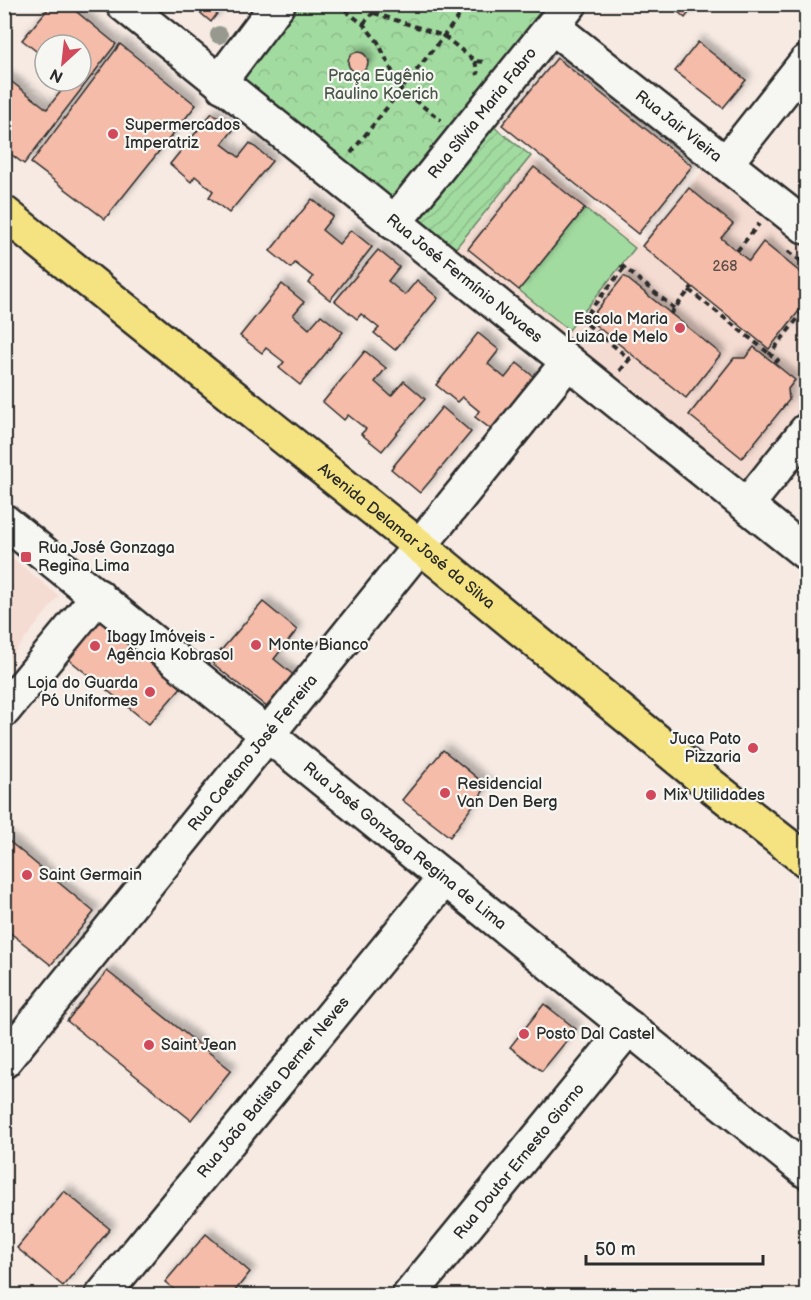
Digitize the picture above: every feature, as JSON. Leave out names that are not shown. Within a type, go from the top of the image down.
[{"type":"main road","name":"Avenida Delamar José da Silva","points":[[4,213],[419,545],[703,779],[807,860]]},
{"type":"street","name":"Rua José Fermínio Novaes","points":[[123,4],[221,79],[394,223],[807,553]]},
{"type":"street","points":[[221,79],[278,4]]},
{"type":"street","name":"Rua Jair Vieira","points":[[561,16],[726,163],[807,227]]},
{"type":"street","name":"Rua Sílvia Maria Fabro","points":[[394,223],[561,16]]},
{"type":"street","points":[[726,163],[807,62]]},
{"type":"street","name":"Rua Caetano José Ferreira","points":[[4,1061],[568,362]]},
{"type":"street","points":[[747,505],[807,431]]},
{"type":"street","name":"Rua José Gonzaga Regina de Lima","points":[[4,521],[629,1027],[802,1157]]},
{"type":"street","points":[[4,710],[98,596]]},
{"type":"street","name":"Rua João Batista Derner Neves","points":[[102,1296],[445,878]]},
{"type":"street","name":"Rua Doutor Ernesto Giorno","points":[[409,1296],[629,1027]]},
{"type":"path","points":[[337,4],[363,24],[378,42],[401,90],[447,125]]},
{"type":"path","points":[[363,24],[381,4]]},
{"type":"path","points":[[349,156],[469,4]]},
{"type":"path","points":[[374,13],[444,36],[475,61],[493,63]]},
{"type":"path","points":[[737,251],[764,218]]},
{"type":"path","points":[[630,359],[582,320],[622,267],[675,308]]},
{"type":"path","points":[[670,314],[691,288],[778,360],[775,363]]},
{"type":"path","points":[[770,354],[807,308]]},
{"type":"shaded area","name":"Escola Maria Luiza de Melo","points":[[493,126],[641,246],[708,165],[806,244],[806,407],[745,483],[417,219]]},
{"type":"shaded area","points":[[5,552],[59,596],[5,664]]},
{"type":"green space","name":"Praça Eugênio Raulino Koerich","points":[[300,5],[554,5],[394,201],[243,79]]},
{"type":"green space","points":[[493,126],[531,156],[455,249],[417,219]]},
{"type":"green space","points":[[585,208],[635,248],[569,330],[519,290]]},
{"type":"building","points":[[52,4],[67,4],[116,44],[93,74],[93,33],[33,33],[33,49],[22,40]]},
{"type":"building","points":[[190,4],[218,4],[216,7],[220,10],[211,22]]},
{"type":"building","points":[[669,4],[696,4],[685,18]]},
{"type":"building","points":[[698,42],[746,80],[723,108],[675,71]]},
{"type":"building","name":"Supermercados Imperatriz","points":[[120,44],[196,105],[105,219],[31,163],[83,93],[93,93],[93,80]]},
{"type":"building","points":[[358,52],[365,55],[368,62],[365,69],[358,72],[351,69],[348,62],[351,55]]},
{"type":"building","points":[[557,58],[692,166],[638,234],[502,125]]},
{"type":"building","points":[[4,76],[47,109],[60,93],[78,93],[24,164],[4,149]]},
{"type":"building","points":[[212,113],[233,130],[222,144],[239,157],[250,143],[272,161],[229,213],[209,197],[213,191],[195,176],[191,182],[170,164]]},
{"type":"building","points":[[534,167],[585,208],[519,290],[468,249]]},
{"type":"building","points":[[689,188],[733,224],[721,238],[749,261],[763,242],[806,277],[806,302],[769,349],[642,246]]},
{"type":"building","points":[[312,199],[333,216],[322,230],[339,244],[351,230],[372,247],[330,300],[309,283],[313,277],[295,263],[291,268],[270,251]]},
{"type":"building","points":[[378,250],[399,267],[388,281],[405,295],[417,280],[438,298],[395,350],[374,333],[379,328],[361,314],[357,319],[335,301]]},
{"type":"building","points":[[624,276],[721,354],[686,398],[589,320]]},
{"type":"building","points":[[282,284],[304,302],[293,315],[309,329],[321,315],[343,332],[300,385],[279,368],[284,362],[266,348],[262,353],[240,336]]},
{"type":"building","points":[[478,333],[499,350],[488,364],[505,378],[517,363],[539,381],[496,433],[475,417],[479,411],[462,397],[457,402],[436,385]]},
{"type":"building","points":[[754,347],[795,380],[788,389],[789,400],[742,458],[689,415],[734,358],[745,358]]},
{"type":"building","points":[[365,351],[386,368],[375,382],[391,396],[404,381],[425,399],[382,451],[361,434],[366,429],[348,415],[344,420],[323,402]]},
{"type":"building","points":[[442,407],[471,432],[420,493],[391,469]]},
{"type":"building","name":"Monte Bianco","points":[[263,602],[297,630],[274,659],[296,677],[268,708],[211,662]]},
{"type":"building","points":[[95,613],[184,684],[149,724],[62,654]]},
{"type":"building","name":"Residencial Van Den Berg","points":[[443,750],[487,786],[450,837],[402,800]]},
{"type":"building","name":"Saint Germain","points":[[4,837],[94,912],[51,965],[4,928]]},
{"type":"building","name":"Saint Jean","points":[[107,971],[231,1070],[191,1120],[67,1021]]},
{"type":"building","points":[[544,1004],[576,1029],[542,1071],[510,1047]]},
{"type":"building","points":[[64,1191],[110,1229],[63,1286],[17,1248]]},
{"type":"building","points":[[206,1234],[250,1272],[231,1296],[182,1296],[165,1282]]},
{"type":"place","name":"Supermercados Imperatriz","points":[[113,134]]},
{"type":"place","name":"Escola Maria Luiza de Melo","points":[[680,328]]},
{"type":"place","name":"Rua José Gonzaga Regina Lima","points":[[26,557]]},
{"type":"place","name":"Monte Bianco","points":[[256,645]]},
{"type":"place","name":"Ibagy Imóveis - Agência Kobrasol","points":[[95,646]]},
{"type":"place","name":"Loja do Guarda Pó Uniformes","points":[[150,692]]},
{"type":"place","name":"Juca Pato Pizzaria","points":[[753,748]]},
{"type":"place","name":"Residencial Van Den Berg","points":[[445,793]]},
{"type":"place","name":"Mix Utilidades","points":[[651,795]]},
{"type":"place","name":"Saint Germain","points":[[27,875]]},
{"type":"place","name":"Posto Dal Castel","points":[[524,1034]]},
{"type":"place","name":"Saint Jean","points":[[149,1045]]}]
